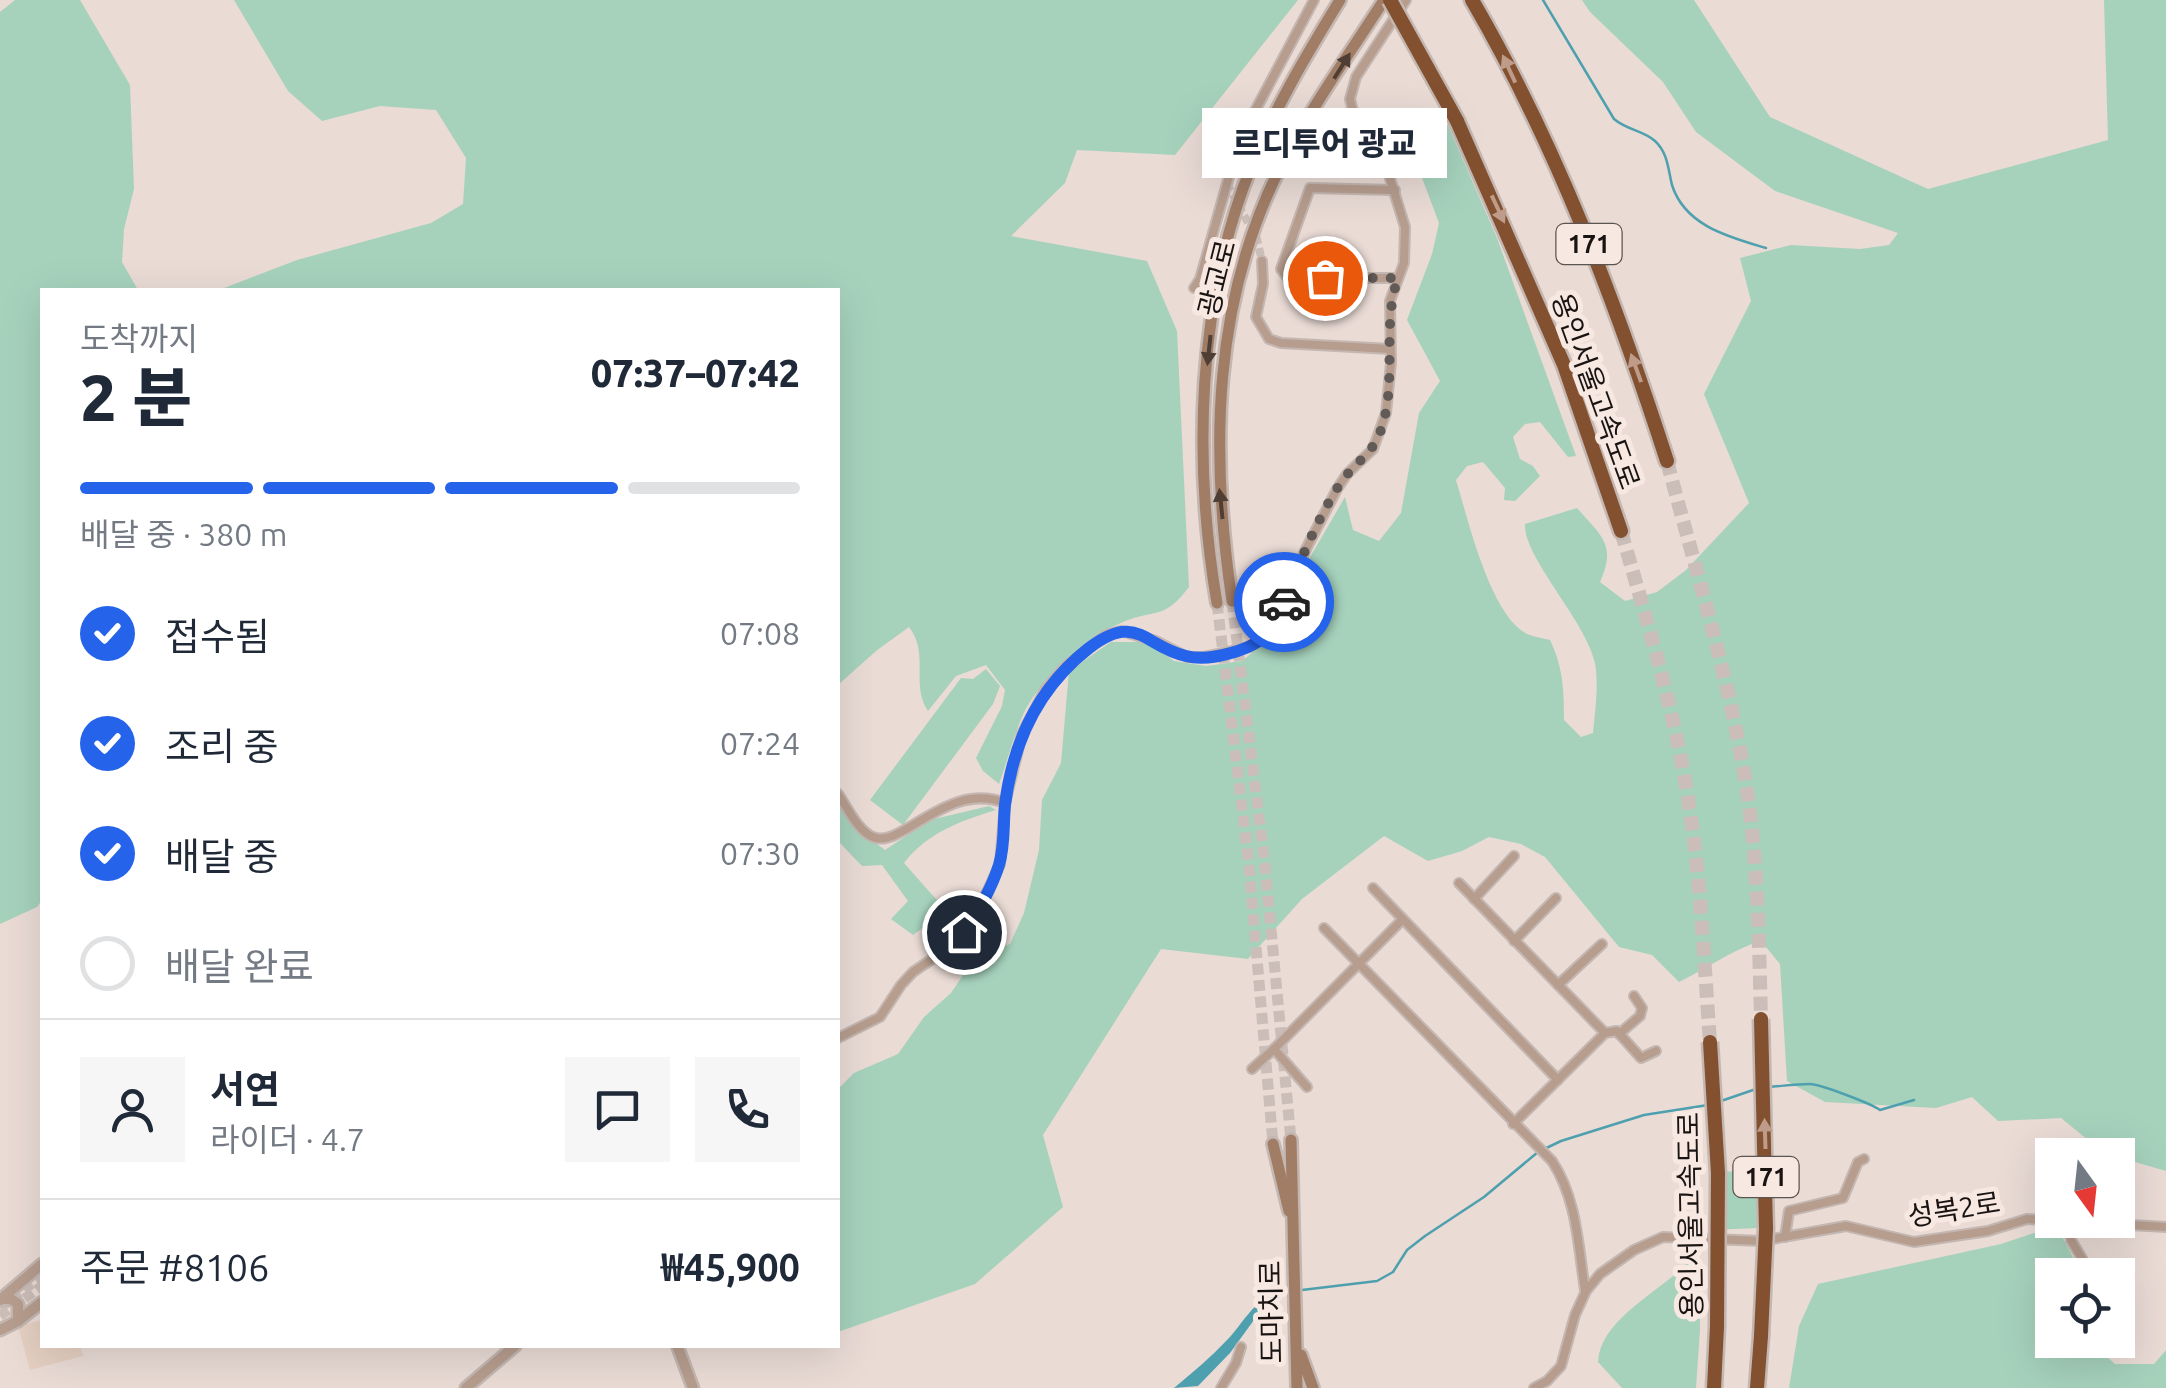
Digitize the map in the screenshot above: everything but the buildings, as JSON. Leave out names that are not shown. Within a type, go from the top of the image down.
[{"type":"highway","name":"용인서울고속도로","points":[[1386,0],[1457,121],[1564,365],[1621,531]]},
{"type":"highway","name":"용인서울고속도로","points":[[1472,0],[1493,35],[1575,208],[1609,291],[1667,460]]},
{"type":"highway","name":"171","points":[[1757,1388],[1766,1210],[1761,1019]]},
{"type":"highway","name":"용인서울고속도로","points":[[1710,1042],[1718,1174],[1714,1388]]},
{"type":"main road","name":"광교로","points":[[1217,603],[1204,457],[1207,371],[1217,289],[1251,165],[1309,50],[1340,0]]},
{"type":"main road","name":"광교로","points":[[1232,601],[1217,450],[1219,396],[1238,283],[1280,166],[1386,0]]},
{"type":"main road","points":[[1291,1140],[1295,1234]]},
{"type":"main road","points":[[1273,1144],[1295,1234]]},
{"type":"main road","name":"도마치로","points":[[1295,1234],[1298,1388]]},
{"type":"main road","points":[[1298,1346],[1313,1388]]},
{"type":"street","points":[[1194,288],[1200,279],[1239,141],[1314,0]]},
{"type":"street","points":[[840,1037],[880,1017],[912,972],[948,949],[979,910],[1000,864],[1006,803],[1022,734],[1045,690],[1064,668],[1106,636],[1120,631],[1156,641],[1187,657],[1250,647],[1269,633],[1337,488],[1373,449],[1386,412],[1390,301],[1404,263],[1405,227],[1396,190],[1354,120],[1350,98],[1356,77],[1406,0]]},
{"type":"street","points":[[1396,190],[1310,188],[1280,269],[1288,278],[1398,278]]},
{"type":"street","points":[[1262,260],[1263,284],[1256,317],[1269,339],[1280,343],[1390,349]]},
{"type":"street","points":[[840,797],[862,829],[879,839],[890,838],[942,806],[958,801],[991,798],[1006,803]]},
{"type":"street","points":[[1474,899],[1514,856]]},
{"type":"street","points":[[1459,883],[1605,1032]]},
{"type":"street","points":[[1374,888],[1558,1080]]},
{"type":"street","points":[[1514,941],[1556,898]]},
{"type":"street","points":[[1252,1069],[1402,920]]},
{"type":"street","points":[[1324,928],[1552,1161],[1566,1182],[1574,1212],[1586,1291]]},
{"type":"street","points":[[1558,985],[1602,944]]},
{"type":"street","points":[[1619,1034],[1640,1016],[1642,1008],[1634,996]]},
{"type":"street","points":[[1513,1124],[1605,1032],[1619,1034],[1641,1058],[1656,1052]]},
{"type":"street","points":[[1274,1049],[1307,1088]]},
{"type":"street","points":[[1785,1237],[1789,1212],[1844,1198],[1858,1162],[1864,1159]]},
{"type":"street","name":"성복2로","points":[[1534,1388],[1561,1366],[1568,1331],[1586,1291],[1600,1274],[1663,1237],[1740,1242],[1846,1226],[1902,1241],[1928,1241],[2035,1218]]},
{"type":"street","name":"성복2로","points":[[2135,1225],[2166,1227]]},
{"type":"street","points":[[0,1300],[40,1266]]},
{"type":"street","points":[[0,1300],[10,1298],[18,1304],[18,1322]]},
{"type":"street","points":[[0,1330],[18,1322],[40,1304]]},
{"type":"street","points":[[1221,1388],[1241,1347]]},
{"type":"street","points":[[466,1388],[513,1348]]},
{"type":"street","points":[[677,1348],[693,1388]]},
{"type":"shaded area","points":[[40,1320],[40,1348],[81,1348],[83,1356],[30,1370],[18,1326]]},
{"type":"green space","points":[[15,0],[80,0],[130,85],[134,189],[124,229],[122,262],[137,288],[40,288],[40,903],[0,924],[0,12]]},
{"type":"green space","points":[[234,0],[1298,0],[1175,155],[1077,150],[1065,183],[1011,236],[1147,261],[1177,331],[1189,587],[1166,609],[1123,622],[1094,638],[1051,675],[1022,717],[999,784],[983,771],[976,758],[1002,706],[1005,690],[986,665],[956,676],[928,711],[920,690],[918,648],[909,627],[840,683],[840,288],[224,288],[297,260],[431,223],[463,204],[466,158],[436,110],[380,106],[322,121],[288,91]]},
{"type":"green space","points":[[1582,0],[1694,0],[1770,117],[1928,189],[2108,140],[2104,0],[2166,0],[2166,1171],[2135,1162],[2135,1138],[2086,1138],[2061,1118],[1998,1121],[1972,1097],[1936,1108],[1825,1102],[1787,1081],[1780,964],[1761,941],[1679,982],[1652,955],[1619,947],[1545,857],[1521,844],[1489,837],[1462,851],[1428,861],[1384,836],[1302,899],[1248,959],[1161,949],[1043,1135],[1063,1207],[975,1284],[840,1331],[840,1087],[854,1073],[898,1054],[924,1017],[951,993],[973,960],[1010,944],[1024,913],[1039,850],[1042,800],[1061,763],[1069,671],[1111,642],[1150,642],[1174,661],[1206,666],[1242,661],[1277,632],[1309,559],[1345,497],[1353,530],[1379,541],[1401,513],[1419,413],[1440,381],[1407,320],[1432,254],[1439,223],[1407,138],[1429,119],[1448,125],[1497,238],[1576,456],[1568,457],[1540,422],[1525,424],[1513,437],[1520,459],[1533,466],[1540,476],[1515,501],[1504,500],[1505,488],[1483,462],[1467,466],[1456,480],[1491,587],[1514,624],[1527,634],[1550,640],[1562,679],[1564,720],[1581,737],[1593,733],[1595,663],[1580,628],[1534,554],[1525,524],[1577,508],[1607,549],[1600,582],[1625,601],[1657,592],[1686,570],[1749,503],[1704,394],[1751,301],[1740,258],[1791,245],[1860,249],[1889,245],[1898,233],[1775,191],[1696,132],[1663,82]]},
{"type":"green space","points":[[986,669],[1000,686],[993,704],[903,825],[870,800],[961,678],[973,679]]},
{"type":"green space","points":[[840,804],[865,835],[885,850],[930,820],[989,806],[996,810],[945,829],[904,863],[942,906],[913,935],[891,919],[908,901],[882,865],[862,866],[840,843]]},
{"type":"green space","points":[[1755,1171],[1757,1228],[1711,1230],[1709,1172]]},
{"type":"green space","points":[[2035,1233],[2035,1238],[2063,1238],[2073,1258],[2035,1258],[2035,1358],[2108,1358],[2115,1364],[2154,1364],[2166,1350],[2166,1388],[1789,1388],[1799,1326],[1818,1284],[2001,1244]]},
{"type":"green space","points":[[1687,1246],[1699,1249],[1696,1388],[1622,1388],[1598,1362],[1601,1346],[1621,1318],[1690,1260]]},
{"type":"water","points":[[1280,1291],[1281,1297],[1267,1302],[1230,1353],[1198,1386],[1174,1388],[1222,1346],[1257,1305]]},
{"type":"waterway","points":[[1543,0],[1614,119],[1651,138],[1663,151],[1672,185],[1687,211],[1710,228],[1766,248]]},
{"type":"waterway","points":[[1769,1087],[1816,1085],[1880,1110],[1914,1100]]},
{"type":"waterway","points":[[1721,1101],[1756,1089]]},
{"type":"waterway","points":[[1302,1290],[1377,1281],[1393,1272],[1407,1250],[1484,1197],[1538,1152],[1561,1141],[1644,1115],[1708,1105]]},
{"type":"tunnel","points":[[1227,184],[1257,239],[1262,261]]},
{"type":"tunnel","points":[[1667,461],[1741,754],[1754,852],[1761,1019]]},
{"type":"tunnel","points":[[1621,531],[1660,667],[1683,770],[1702,923],[1710,1042]]},
{"type":"tunnel","points":[[1232,601],[1265,866],[1291,1140]]},
{"type":"tunnel","points":[[1217,603],[1249,866],[1273,1144]]},
{"type":"tunnel","points":[[0,1308],[40,1278]]},
{"type":"tunnel","points":[[0,1316],[40,1287]]},
{"type":"way so far","points":[[1284,602],[1337,488],[1373,449],[1386,412],[1391,363],[1390,301],[1398,278],[1325,278]]},
{"type":"place","name":"르디투어 광교","points":[[1325,278]]},
{"type":"route","points":[[964,932],[1000,864],[1006,803],[1022,734],[1045,690],[1064,668],[1106,636],[1120,631],[1156,641],[1187,657],[1250,647],[1269,633],[1284,602]]}]
